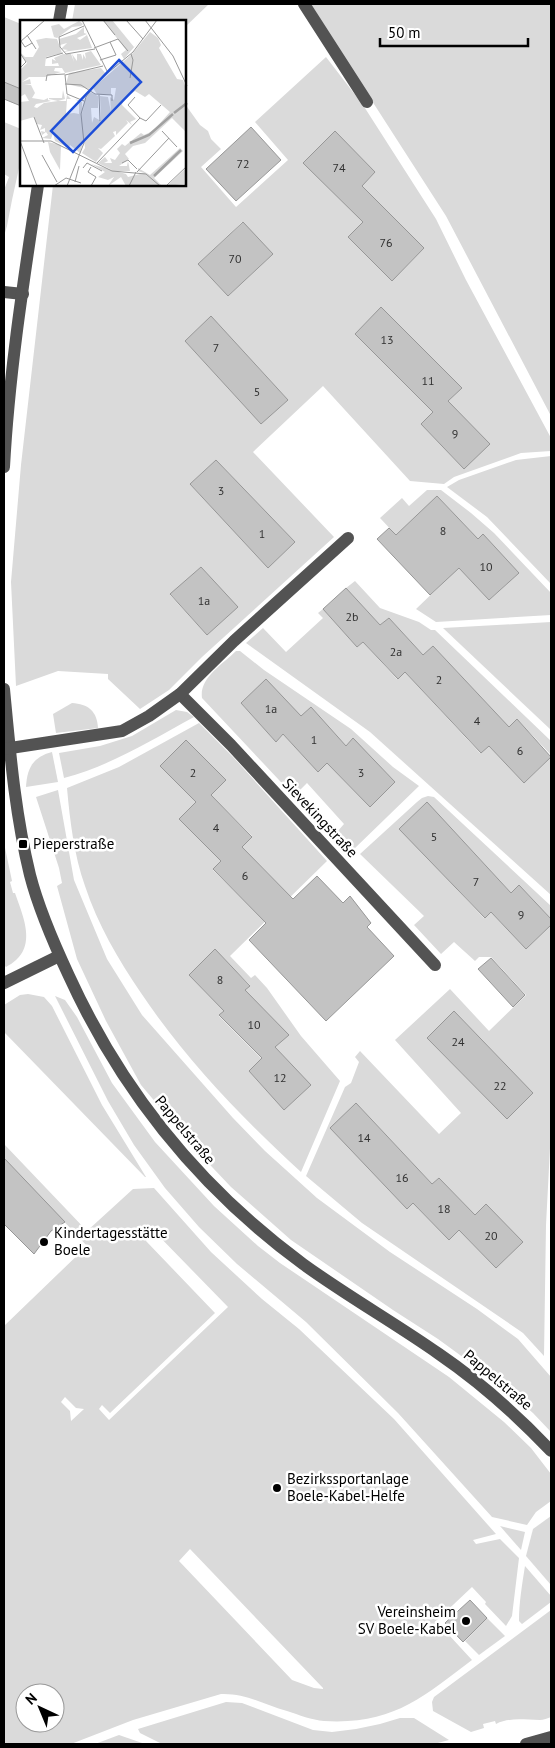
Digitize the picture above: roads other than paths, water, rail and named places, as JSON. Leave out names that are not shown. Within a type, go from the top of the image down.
[{"type":"street","points":[[59,20],[62,4]]},
{"type":"street","points":[[304,4],[367,102]]},
{"type":"street","points":[[4,467],[23,294],[38,186]]},
{"type":"street","points":[[4,292],[23,294]]},
{"type":"street","points":[[7,749],[122,731],[149,716],[180,694],[234,641],[348,538]]},
{"type":"street","name":"Pappelstraße","points":[[4,689],[7,749],[14,795],[27,861],[38,903],[83,1008],[117,1067],[162,1130],[204,1179],[254,1225],[304,1265],[440,1354],[479,1383],[522,1421],[551,1451]]},
{"type":"street","name":"Sievekingstraße","points":[[180,694],[231,745],[435,965]]},
{"type":"street","points":[[4,983],[60,956]]},
{"type":"street","points":[[526,1744],[551,1737]]},
{"type":"place","name":"Pieperstraße","points":[[23,844]]},
{"type":"place","name":"Kindertagesstätte Boele","points":[[44,1242]]},
{"type":"place","name":"Bezirkssportanlage Boele-Kabel-Helfe","points":[[277,1488]]},
{"type":"place","name":"Vereinsheim SV Boele-Kabel","points":[[466,1621]]}]
